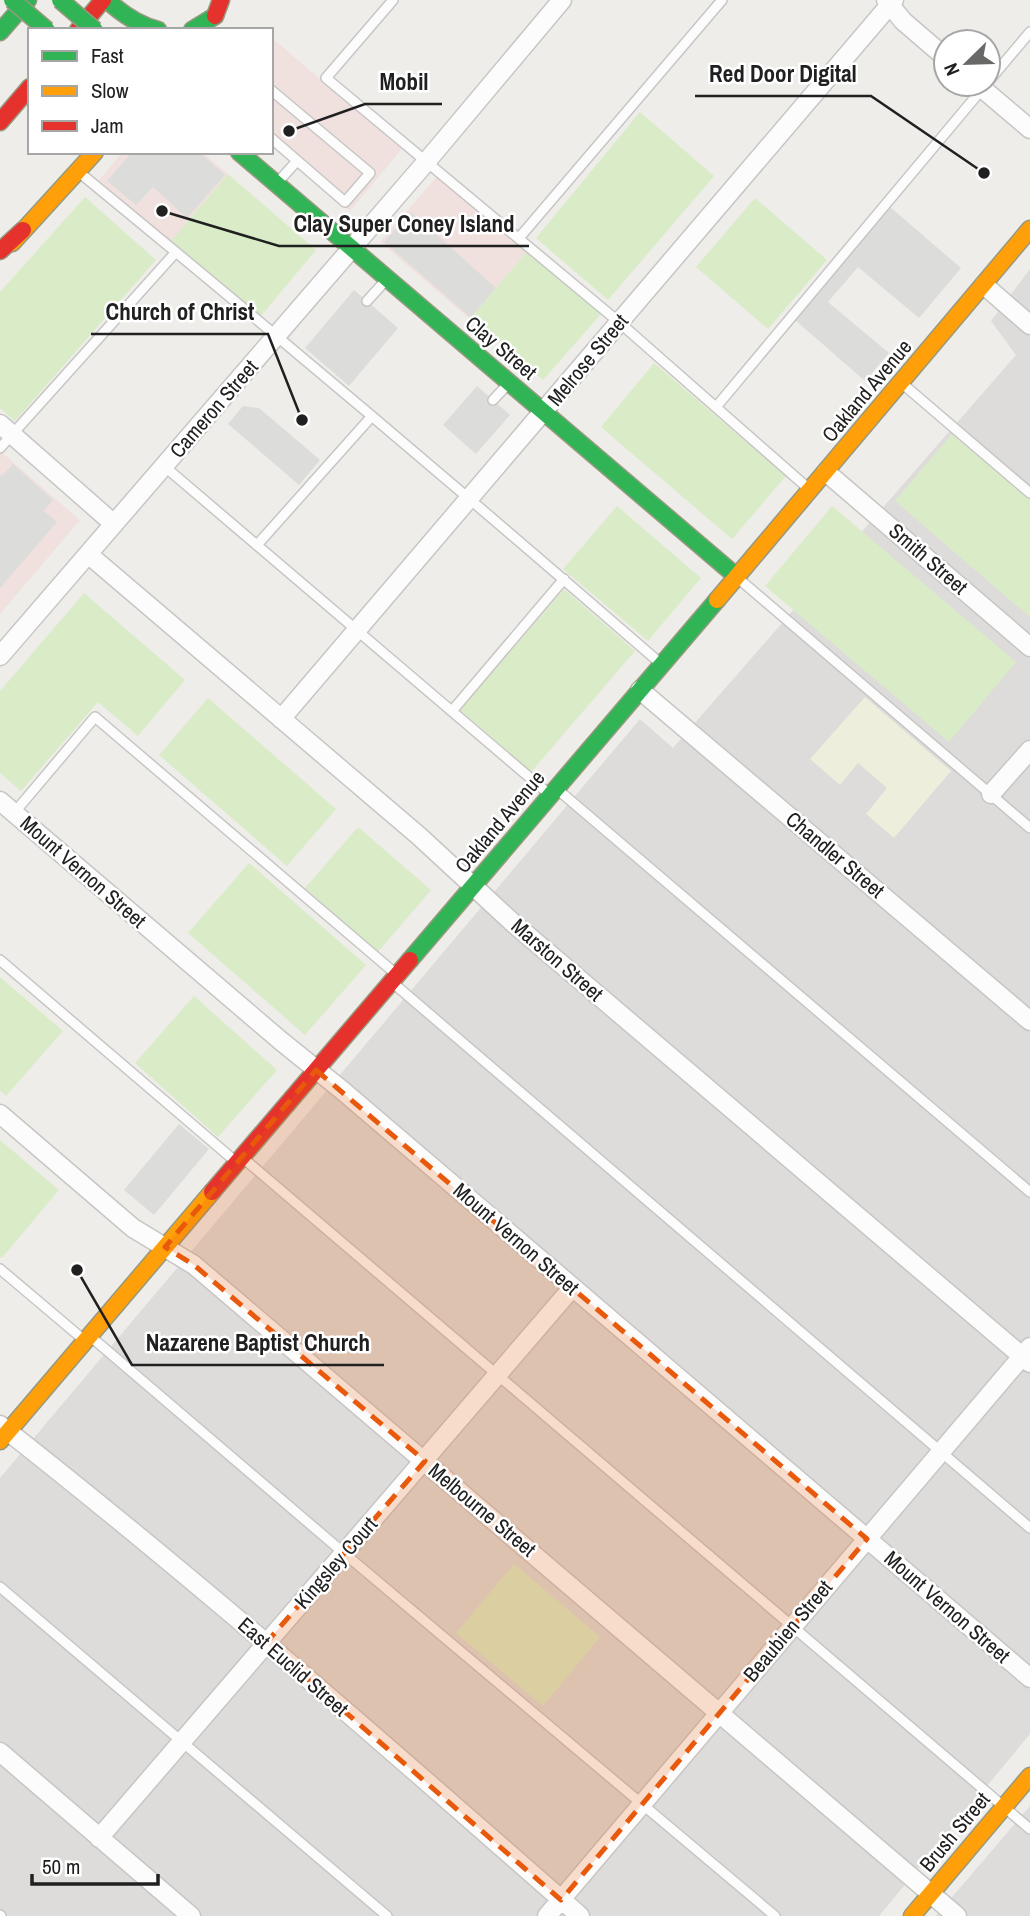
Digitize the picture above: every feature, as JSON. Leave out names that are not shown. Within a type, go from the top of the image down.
[{"type":"main road","points":[[12,0],[45,28]]},
{"type":"main road","points":[[0,32],[27,0]]},
{"type":"main road","points":[[60,0],[93,28]]},
{"type":"main road","points":[[80,28],[105,0],[122,14],[152,28]]},
{"type":"main road","points":[[218,20],[221,0]]},
{"type":"main road","points":[[205,28],[218,20],[234,0]]},
{"type":"main road","points":[[197,28],[218,20]]},
{"type":"main road","points":[[0,122],[28,88]]},
{"type":"main road","points":[[0,257],[93,154]]},
{"type":"main road","name":"Clay Street","points":[[241,154],[736,576]]},
{"type":"main road","name":"Oakland Avenue","points":[[3,1433],[240,1160],[1030,229]]},
{"type":"main road","points":[[0,251],[23,230]]},
{"type":"main road","name":"Brush Street","points":[[912,1916],[1030,1776]]},
{"type":"street","name":"Cameron Street","points":[[0,656],[352,249],[562,0]]},
{"type":"street","points":[[890,2],[903,21],[932,46]]},
{"type":"street","name":"Melrose Street","points":[[281,719],[890,2]]},
{"type":"street","points":[[997,98],[1030,129]]},
{"type":"street","points":[[984,285],[1030,325]]},
{"type":"street","points":[[4,436],[114,524]]},
{"type":"street","name":"Smith Street","points":[[826,472],[1030,647]]},
{"type":"street","name":"Marston Street","points":[[88,554],[419,836],[522,931],[1027,1356]]},
{"type":"street","name":"Chandler Street","points":[[640,690],[1030,1021]]},
{"type":"street","points":[[991,794],[1030,750]]},
{"type":"street","name":"Mount Vernon Street","points":[[7,807],[1030,1678]]},
{"type":"street","name":"Melbourne Street","points":[[0,1114],[133,1228],[194,1265],[957,1916]]},
{"type":"street","name":"Kingsley Court","points":[[99,1838],[572,1288]]},
{"type":"street","name":"Beaubien Street","points":[[547,1916],[941,1451],[1027,1356]]},
{"type":"street","name":"East Euclid Street","points":[[3,1433],[68,1479],[266,1643],[580,1916]]},
{"type":"street","points":[[0,1752],[191,1916]]},
{"type":"lane","points":[[393,0],[326,78],[620,323],[810,490]]},
{"type":"lane","points":[[519,238],[722,0]]},
{"type":"lane","points":[[1002,64],[1030,32]]},
{"type":"lane","points":[[273,93],[286,109],[338,153],[370,173],[345,202],[320,174],[286,146],[273,139]]},
{"type":"lane","points":[[716,407],[972,98]]},
{"type":"lane","points":[[276,184],[300,160]]},
{"type":"lane","points":[[78,171],[277,335],[662,664]]},
{"type":"lane","points":[[4,436],[176,252]]},
{"type":"lane","points":[[367,301],[387,279]]},
{"type":"lane","points":[[493,400],[509,383]]},
{"type":"lane","points":[[901,383],[1030,493]]},
{"type":"lane","points":[[257,545],[372,416]]},
{"type":"lane","points":[[164,466],[452,711],[553,792],[1030,1192]]},
{"type":"lane","points":[[736,576],[1030,828]]},
{"type":"lane","points":[[452,711],[564,579]]},
{"type":"lane","points":[[7,807],[95,717],[1030,1528]]},
{"type":"lane","points":[[0,960],[497,1376],[1030,1829]]},
{"type":"lane","points":[[0,1269],[345,1554],[775,1916]]},
{"type":"lane","points":[[0,1587],[387,1916]]},
{"type":"highlighted area","points":[[316,1070],[867,1539],[561,1900],[266,1643],[425,1461],[194,1265],[165,1247]]},
{"type":"shaded area","points":[[273,39],[402,149],[350,211],[273,146]]},
{"type":"shaded area","points":[[121,154],[204,154],[228,174],[171,241],[99,180]]},
{"type":"shaded area","points":[[130,154],[201,154],[225,175],[187,218],[153,187],[136,205],[107,181]]},
{"type":"shaded area","points":[[438,175],[527,251],[470,319],[380,242]]},
{"type":"shaded area","points":[[890,207],[961,268],[919,318],[858,267],[828,302],[889,353],[865,381],[795,320]]},
{"type":"shaded area","points":[[411,212],[496,288],[471,318],[384,242]]},
{"type":"shaded area","points":[[1030,269],[1030,1734],[879,1916],[0,1916],[0,1478],[640,719],[673,748],[1016,355],[991,321]]},
{"type":"shaded area","points":[[354,290],[398,328],[349,386],[305,348]]},
{"type":"shaded area","points":[[477,386],[510,415],[476,454],[443,425]]},
{"type":"shaded area","points":[[243,406],[259,408],[320,460],[299,485],[228,424]]},
{"type":"shaded area","points":[[0,451],[80,520],[0,614]]},
{"type":"shaded area","points":[[13,464],[53,500],[44,511],[57,522],[0,588],[0,475]]},
{"type":"shaded area","points":[[179,1124],[209,1149],[154,1215],[124,1190]]},
{"type":"shaded area","points":[[1030,1806],[1030,1916],[936,1916],[959,1889]]},
{"type":"green space","points":[[640,112],[714,176],[608,300],[536,238]]},
{"type":"green space","points":[[228,174],[316,250],[260,317],[171,241]]},
{"type":"green space","points":[[85,197],[156,260],[15,421],[0,408],[0,292]]},
{"type":"green space","points":[[755,198],[827,260],[768,329],[696,267]]},
{"type":"green space","points":[[527,251],[601,314],[543,380],[471,318]]},
{"type":"green space","points":[[654,363],[786,476],[732,539],[601,427]]},
{"type":"green space","points":[[952,434],[1030,500],[1030,617],[895,501]]},
{"type":"green space","points":[[617,506],[701,578],[648,641],[563,569]]},
{"type":"green space","points":[[832,506],[1016,662],[949,742],[765,586]]},
{"type":"green space","points":[[564,589],[635,651],[531,772],[460,710]]},
{"type":"green space","points":[[84,593],[185,680],[138,736],[98,702],[21,791],[0,773],[0,691]]},
{"type":"green space","points":[[865,697],[951,771],[894,838],[866,814],[887,788],[858,763],[840,785],[810,759]]},
{"type":"green space","points":[[208,698],[336,809],[287,866],[159,755]]},
{"type":"green space","points":[[358,827],[431,890],[378,952],[305,888]]},
{"type":"green space","points":[[249,863],[366,965],[305,1035],[188,933]]},
{"type":"green space","points":[[0,977],[63,1031],[6,1096],[0,1091]]},
{"type":"green space","points":[[194,996],[277,1070],[218,1137],[135,1063]]},
{"type":"green space","points":[[0,1140],[59,1190],[2,1258],[0,1257]]},
{"type":"green space","points":[[514,1564],[600,1637],[543,1706],[456,1633]]},
{"type":"traffic: fast","points":[[12,0],[45,28]]},
{"type":"traffic: fast","points":[[0,32],[28,0]]},
{"type":"traffic: fast","points":[[60,0],[93,28]]},
{"type":"traffic: fast","points":[[107,0],[118,10],[152,28]]},
{"type":"traffic: fast","points":[[195,28],[215,16]]},
{"type":"traffic: fast","points":[[241,154],[736,576]]},
{"type":"traffic: fast","points":[[410,960],[717,600]]},
{"type":"traffic: slow","points":[[12,243],[93,154]]},
{"type":"traffic: slow","points":[[717,600],[1030,229]]},
{"type":"traffic: slow","points":[[0,1441],[212,1192]]},
{"type":"traffic: slow","points":[[912,1916],[1030,1776]]},
{"type":"traffic: jam","points":[[80,28],[103,0]]},
{"type":"traffic: jam","points":[[215,16],[221,0]]},
{"type":"traffic: jam","points":[[0,122],[28,89]]},
{"type":"traffic: jam","points":[[0,251],[23,230]]},
{"type":"traffic: jam","points":[[212,1192],[410,960]]},
{"type":"place","name":"Mobil","points":[[289,131]]},
{"type":"place","name":"Red Door Digital","points":[[984,173]]},
{"type":"place","name":"Clay Super Coney Island","points":[[162,211]]},
{"type":"place","name":"Church of Christ","points":[[302,420]]},
{"type":"place","name":"Nazarene Baptist Church","points":[[77,1270]]}]
